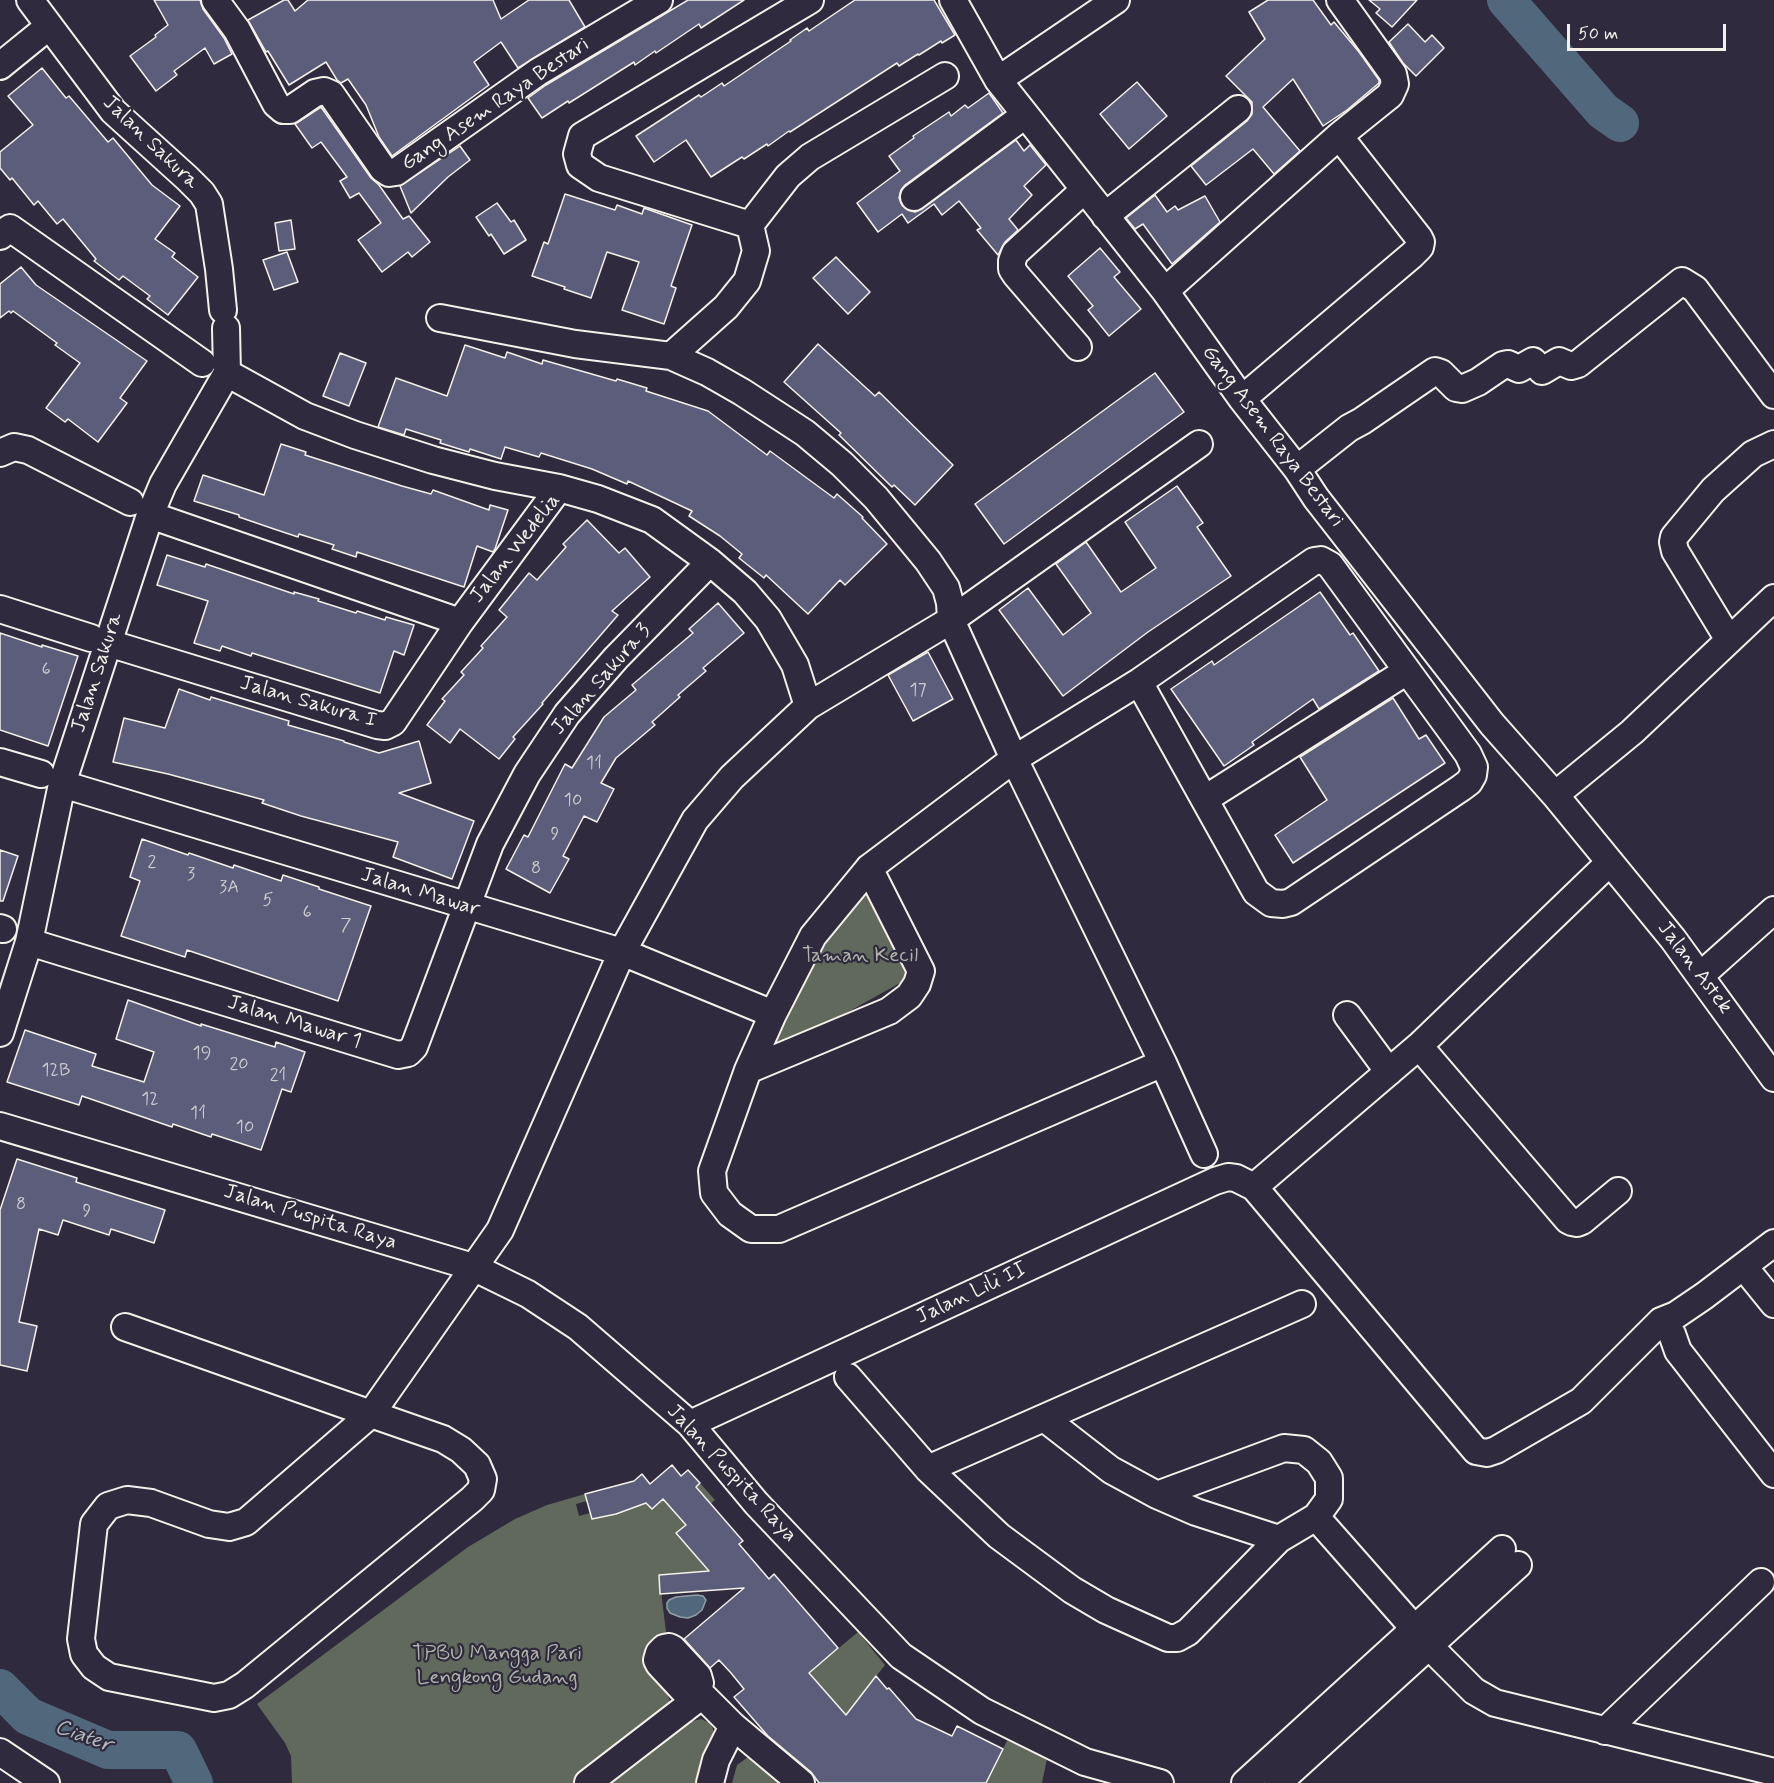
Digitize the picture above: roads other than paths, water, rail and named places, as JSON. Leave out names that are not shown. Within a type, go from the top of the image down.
[{"type":"street","name":"Jalan Sakura","points":[[0,1033],[29,942],[51,779],[99,641],[140,509],[163,484],[227,373],[219,270],[209,204],[187,178],[112,111],[30,0]]},
{"type":"street","name":"Gang Asem Raya Bestari","points":[[215,0],[237,30],[276,104],[283,110],[290,110],[315,93],[324,91],[331,94],[383,169],[389,173],[396,172],[538,72],[659,0]]},
{"type":"street","points":[[750,225],[599,178],[580,165],[578,154],[582,136],[810,0]]},
{"type":"street","name":"Gang Asem Raya Bestari","points":[[953,0],[998,80],[1164,291],[1242,399],[1297,469],[1316,498],[1492,724],[1610,862]]},
{"type":"street","points":[[998,80],[1116,0]]},
{"type":"street","points":[[1164,291],[1339,136],[1390,95],[1395,84],[1393,74],[1340,0]]},
{"type":"street","points":[[0,66],[48,27]]},
{"type":"street","points":[[750,225],[788,176],[810,157],[945,76]]},
{"type":"street","points":[[1105,216],[1238,109]]},
{"type":"street","points":[[914,197],[1025,115]]},
{"type":"street","points":[[1242,399],[1420,247],[1419,238],[1339,136]]},
{"type":"street","points":[[1078,347],[1016,275],[1012,269],[1012,261],[1016,253],[1084,189]]},
{"type":"street","points":[[671,356],[726,307],[747,281],[756,252],[750,225]]},
{"type":"street","points":[[3,226],[202,363]]},
{"type":"street","points":[[1297,469],[1349,428],[1435,371],[1441,373],[1456,388],[1462,388],[1478,382],[1508,363],[1519,369],[1533,361],[1542,371],[1559,361],[1571,366],[1578,364],[1682,280],[1695,289],[1774,395]]},
{"type":"street","points":[[440,318],[575,344],[671,356],[707,372],[774,411],[842,464],[876,498],[928,561],[946,588],[951,620],[1014,759],[1163,1063],[1204,1154]]},
{"type":"street","points":[[227,373],[305,416],[355,435],[433,460],[495,476],[559,488]]},
{"type":"street","points":[[125,1327],[371,1414],[443,1439],[461,1450],[477,1465],[483,1479],[481,1490],[472,1499],[254,1678],[229,1695],[214,1698],[109,1677],[94,1667],[84,1654],[81,1640],[94,1524],[108,1506],[127,1500],[151,1503],[209,1524],[229,1527],[246,1522],[371,1414],[500,1230],[622,952],[695,820],[732,777],[808,706],[951,620],[1199,444]]},
{"type":"street","points":[[1729,640],[1675,551],[1674,537],[1713,490],[1753,454],[1774,444]]},
{"type":"street","name":"Jalan Wedelia","points":[[0,453],[14,447],[28,450],[140,509],[460,622],[559,488],[598,499],[652,520],[710,562],[745,592],[768,619],[795,665],[808,706]]},
{"type":"street","points":[[1139,682],[1256,891],[1271,903],[1291,902],[1461,789],[1473,775],[1474,767],[1468,754],[1330,565],[1321,560],[1308,565],[1139,682],[1014,759],[869,868],[813,936],[773,1014],[748,1070],[712,1171],[714,1193],[730,1214],[751,1229],[780,1229],[1163,1063]]},
{"type":"street","name":"Jalan Sakura 3","points":[[465,907],[490,844],[516,794],[567,714],[616,658],[710,562]]},
{"type":"street","points":[[1555,795],[1632,732],[1774,598]]},
{"type":"street","name":"Jalan Sakura I","points":[[0,609],[365,722],[385,726],[393,722],[460,622]]},
{"type":"street","points":[[1206,799],[1407,671]]},
{"type":"street","name":"Jalan Mawar","points":[[0,762],[465,907],[622,952],[773,1014]]},
{"type":"street","points":[[1610,862],[1419,1046],[1254,1187],[1476,1451],[1488,1453],[1581,1401],[1661,1322],[1676,1315],[1774,1244]]},
{"type":"street","name":"Jalan Astek","points":[[1610,862],[1700,976],[1774,1078]]},
{"type":"street","points":[[748,1070],[889,1011],[909,996],[918,984],[921,971],[869,868]]},
{"type":"street","name":"Jalan Mawar 1","points":[[29,942],[404,1055],[414,1047],[465,907]]},
{"type":"street","points":[[1700,976],[1774,910]]},
{"type":"street","points":[[1347,1015],[1389,1072]]},
{"type":"street","points":[[1419,1046],[1572,1222],[1582,1221],[1618,1191]]},
{"type":"street","name":"Jalan Puspita Raya","points":[[0,1126],[473,1267],[528,1294],[578,1327],[690,1424],[756,1503],[901,1656],[982,1711],[1034,1737],[1085,1762],[1160,1783]]},
{"type":"street","name":"Jalan Lili II","points":[[690,1424],[1215,1181],[1228,1177],[1236,1178],[1254,1187]]},
{"type":"street","points":[[1744,1267],[1774,1304]]},
{"type":"street","points":[[928,1469],[1302,1304]]},
{"type":"street","points":[[1661,1322],[1672,1334],[1678,1351],[1774,1474]]},
{"type":"street","points":[[848,1377],[928,1469],[999,1536],[1072,1590],[1106,1610],[1168,1638],[1176,1638],[1188,1632],[1279,1539],[1316,1517],[1329,1499],[1329,1478],[1319,1462],[1304,1450],[1284,1448],[1157,1495]]},
{"type":"street","points":[[1044,1418],[1111,1470],[1157,1495],[1196,1512],[1279,1539]]},
{"type":"street","points":[[1316,1517],[1422,1637],[1474,1691],[1495,1703],[1774,1772]]},
{"type":"street","points":[[1245,1783],[1422,1637],[1510,1557]]},
{"type":"street","points":[[1605,1731],[1761,1582]]},
{"type":"street","points":[[1278,1783],[1422,1637]]},
{"type":"street","points":[[588,1783],[699,1693],[733,1726],[801,1783]]},
{"type":"street","points":[[710,1783],[716,1760],[733,1726]]},
{"type":"street","points":[[0,1752],[46,1783]]},
{"type":"water","points":[[703,1596],[706,1600],[702,1610],[696,1615],[688,1618],[680,1617],[670,1613],[667,1608],[669,1600]]},
{"type":"waterway","points":[[1506,0],[1603,111],[1620,123]]},
{"type":"waterway","name":"Ciater","points":[[0,1688],[28,1716],[108,1750],[178,1750],[194,1783]]},
{"type":"park label","name":"Taman Kecil","points":[[860,957]]},
{"type":"park label","name":"TPBU Mangga Pari Lengkong Gudang","points":[[497,1667]]}]
